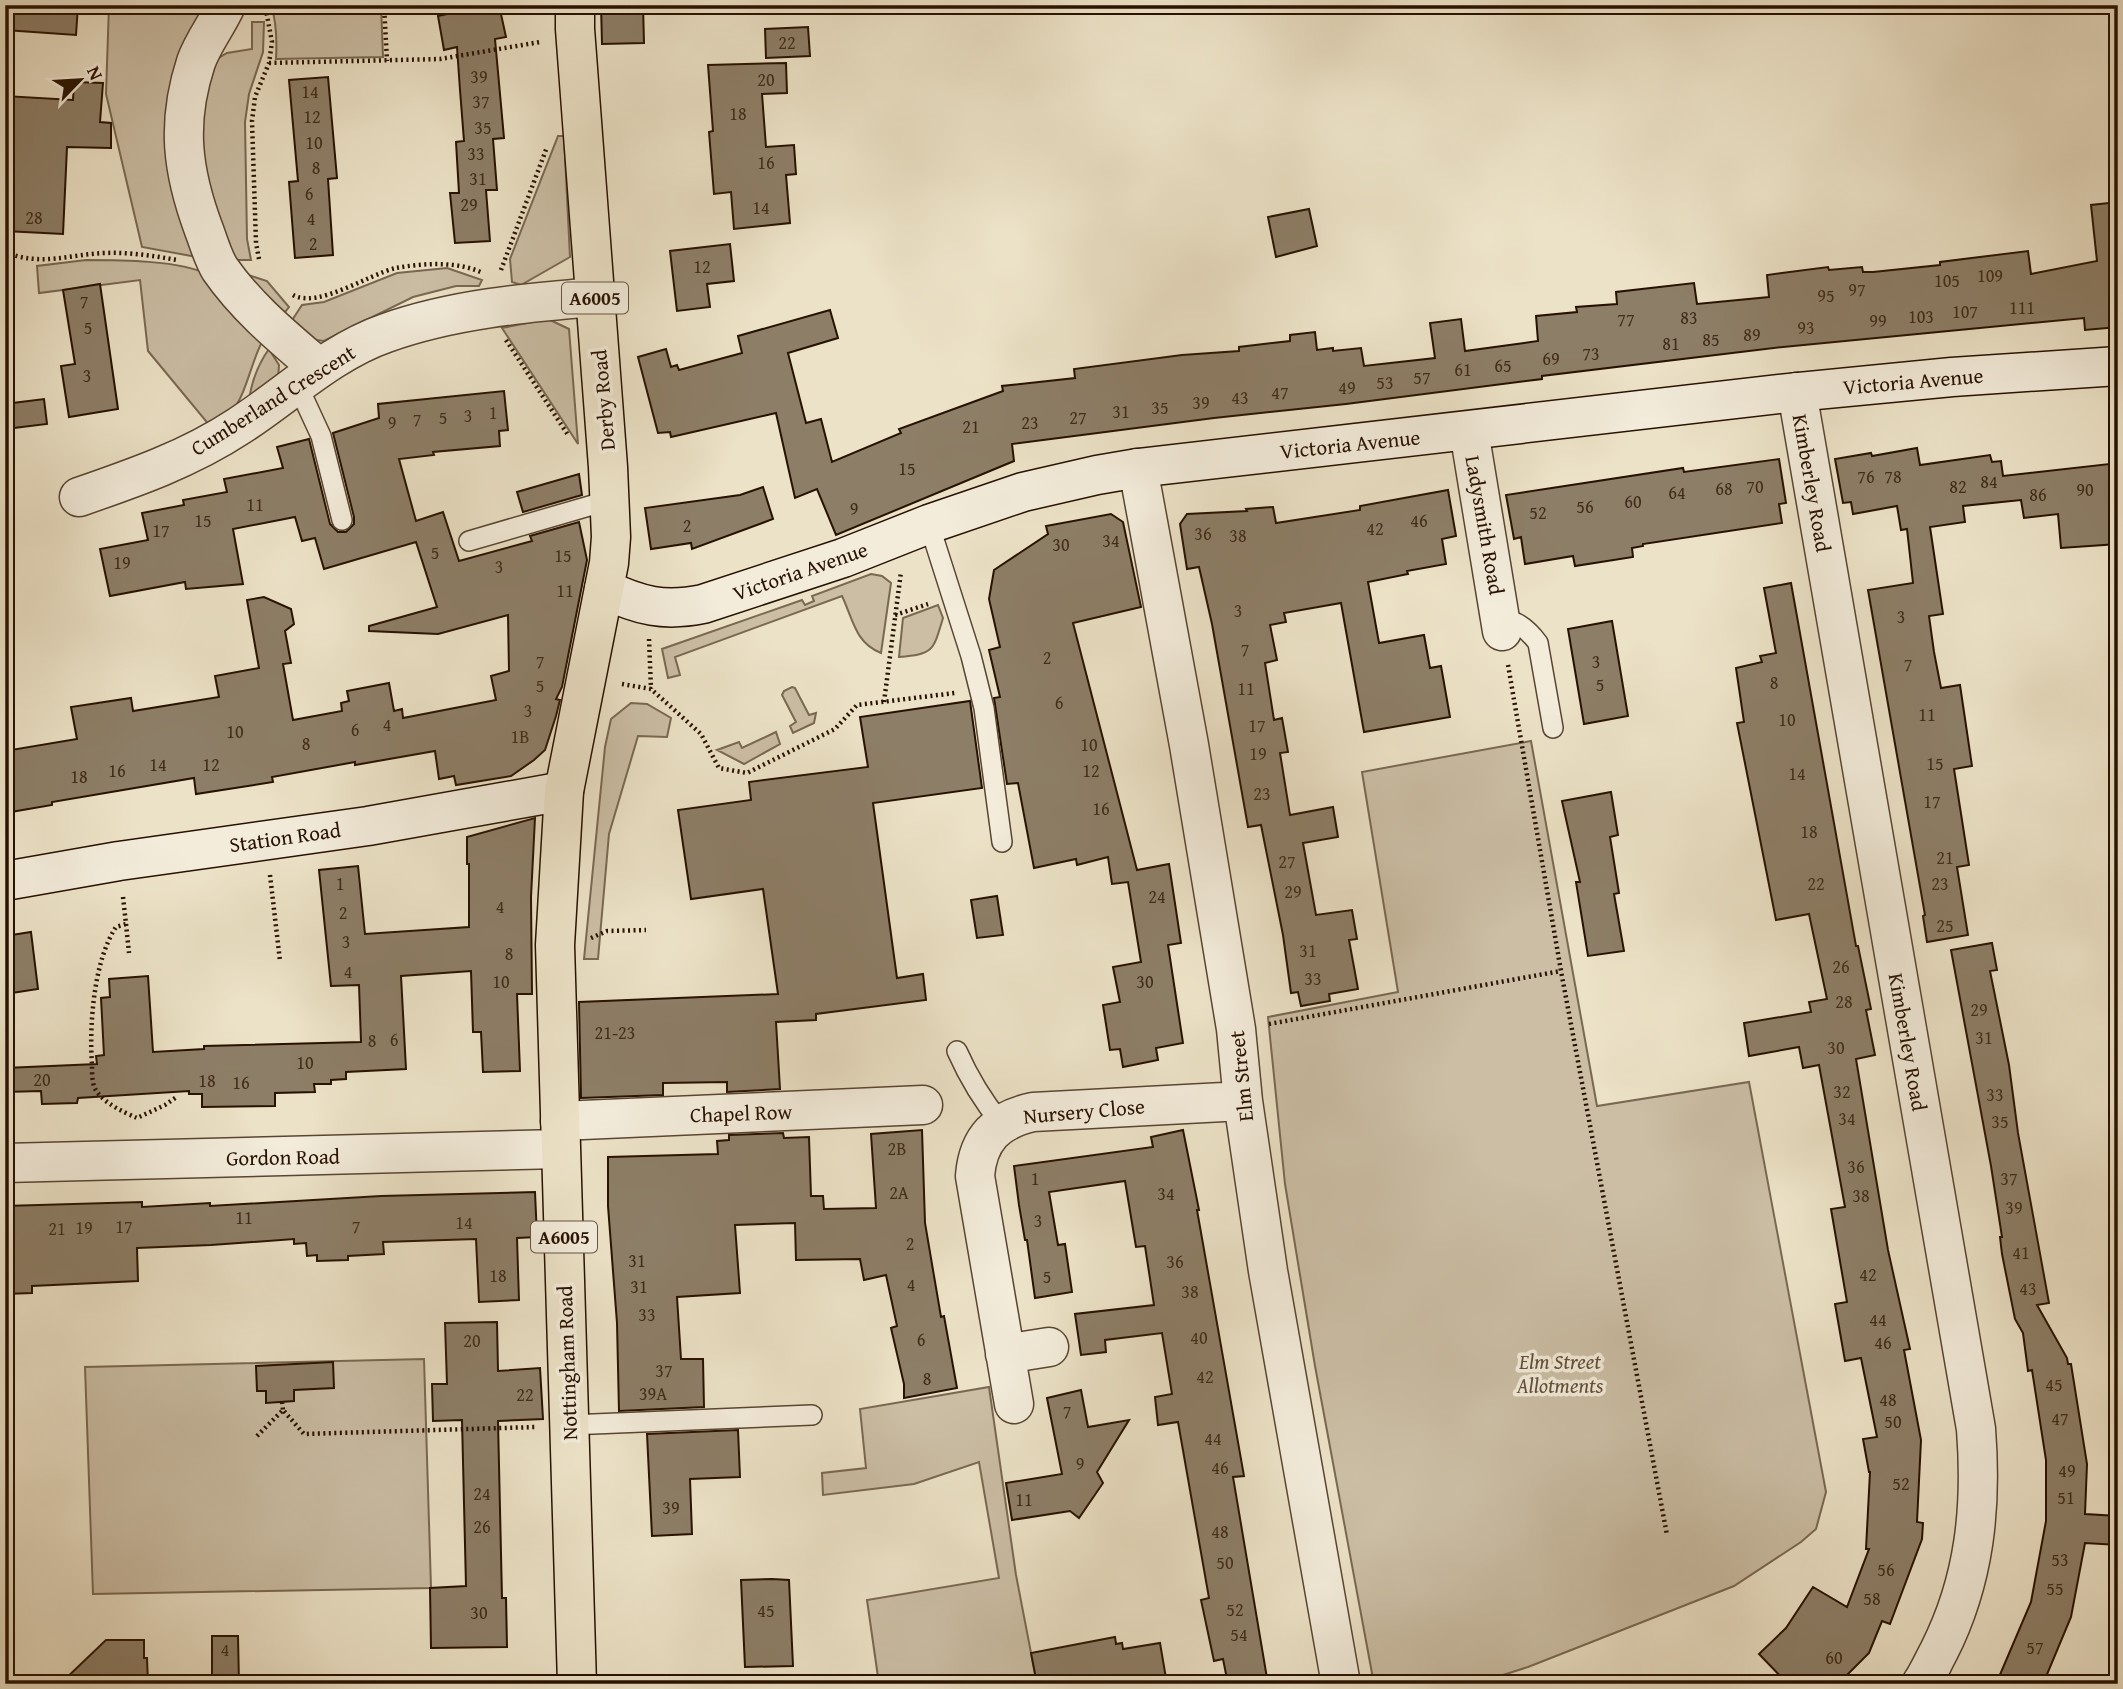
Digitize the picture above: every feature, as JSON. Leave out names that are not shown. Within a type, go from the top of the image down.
[{"type":"main road","name":"Derby Road","points":[[564,791],[604,589],[611,537],[575,21]]},
{"type":"main road","name":"Nottingham Road","points":[[564,791],[555,954],[577,1684]]},
{"type":"street","points":[[226,5],[197,60],[182,121],[182,150],[199,217],[218,267],[308,376]]},
{"type":"street","name":"Cumberland Crescent","points":[[79,497],[140,476],[211,443],[238,427],[308,376],[385,333],[428,321],[526,303],[595,297]]},
{"type":"street","name":"Victoria Avenue","points":[[604,589],[647,607],[685,608],[703,604],[843,558],[1023,492],[1138,468],[1797,392],[1952,377],[2118,366]]},
{"type":"street","name":"Kimberley Road","points":[[1797,392],[1976,1429],[1979,1469],[1974,1550],[1960,1601],[1946,1637],[1921,1684]]},
{"type":"street","name":"Ladysmith Road","points":[[1469,431],[1496,627]]},
{"type":"street","name":"Elm Street","points":[[1138,468],[1189,745],[1236,1029],[1243,1101],[1268,1271],[1341,1684]]},
{"type":"street","name":"Station Road","points":[[5,881],[119,861],[368,826],[564,791]]},
{"type":"street","name":"Nursery Close","points":[[1014,1405],[975,1176],[976,1161],[982,1147],[1001,1123],[1033,1112],[1243,1101]]},
{"type":"street","name":"Chapel Row","points":[[560,1135],[923,1105]]},
{"type":"street","name":"Gordon Road","points":[[5,1163],[560,1135]]},
{"type":"street","points":[[1005,1354],[1049,1347]]},
{"type":"lane","points":[[308,376],[342,520]]},
{"type":"lane","points":[[469,541],[610,500]]},
{"type":"lane","points":[[918,529],[952,595],[980,690],[1002,842]]},
{"type":"lane","name":"Ladysmith Road","points":[[1496,627],[1509,620],[1530,632],[1538,643],[1553,727]]},
{"type":"lane","points":[[957,1051],[971,1082],[1001,1123]]},
{"type":"lane","points":[[569,1425],[813,1415]]},
{"type":"path","points":[[5,252],[24,260],[41,261],[107,253],[139,254],[218,267],[264,269],[256,243],[252,121],[256,97],[269,64],[272,42],[265,5]]},
{"type":"path","points":[[384,5],[387,61]]},
{"type":"path","points":[[269,64],[440,60],[575,21]]},
{"type":"path","points":[[288,293],[299,299],[320,297],[396,268],[447,264],[488,275]]},
{"type":"path","points":[[884,702],[895,615],[918,529]]},
{"type":"path","points":[[895,615],[952,595]]},
{"type":"path","points":[[647,607],[651,688]]},
{"type":"path","points":[[1496,627],[1667,1535]]},
{"type":"path","points":[[586,678],[651,688],[701,734],[719,768],[747,773],[835,729],[857,705],[980,690]]},
{"type":"path","points":[[265,840],[280,961]]},
{"type":"path","points":[[119,861],[129,953]]},
{"type":"path","points":[[126,924],[116,927],[108,939],[92,1007],[90,1046],[94,1086],[98,1093],[137,1118],[178,1096]]},
{"type":"path","points":[[555,954],[607,931],[646,930]]},
{"type":"path","points":[[1269,1024],[1561,971]]},
{"type":"path","points":[[282,1402],[283,1410],[304,1434],[569,1425]]},
{"type":"path","points":[[257,1436],[283,1410]]},
{"type":"green space","points":[[109,5],[210,7],[193,35],[197,257],[142,247],[106,94]]},
{"type":"green space","points":[[271,5],[381,5],[383,57],[276,59],[276,32]]},
{"type":"green space","points":[[252,22],[264,22],[263,52],[249,94],[245,122],[247,239],[251,260],[232,260],[218,231],[196,128],[217,59],[227,53],[252,49]]},
{"type":"green space","points":[[558,136],[564,136],[570,257],[521,285],[512,282],[510,259]]},
{"type":"green space","points":[[86,260],[183,266],[213,279],[262,342],[241,396],[233,409],[210,426],[148,351],[140,280],[39,293],[37,266]]},
{"type":"green space","points":[[447,268],[482,280],[479,286],[456,286],[413,297],[324,341],[287,328],[302,305],[324,302],[397,273]]},
{"type":"green space","points":[[245,274],[267,281],[289,307],[282,316]]},
{"type":"green space","points":[[548,319],[569,329],[578,444],[502,328]]},
{"type":"green space","points":[[269,349],[279,365],[278,380],[248,408],[254,377]]},
{"type":"green space","points":[[871,574],[882,576],[891,583],[881,653],[872,649],[860,637],[842,596],[675,657],[680,675],[668,678],[662,649],[802,600],[805,605],[814,601],[812,596]]},
{"type":"green space","points":[[938,605],[943,618],[934,644],[926,652],[899,657],[903,618]]},
{"type":"green space","points":[[792,687],[809,715],[816,713],[814,723],[793,733],[790,726],[796,722],[782,695]]},
{"type":"green space","points":[[631,703],[647,704],[671,718],[667,737],[638,736],[609,834],[598,959],[584,959],[605,747],[611,719]]},
{"type":"green space","points":[[776,732],[780,744],[744,764],[717,750],[739,742],[742,748]]},
{"type":"green space","name":"Elm Street Allotments","points":[[1531,741],[1597,1106],[1749,1082],[1826,1492],[1816,1529],[1801,1542],[1734,1586],[1528,1667],[1475,1684],[1374,1684],[1315,1366],[1285,1184],[1268,1017],[1398,992],[1362,772]]},
{"type":"green space","points":[[424,1359],[431,1588],[93,1594],[85,1367]]},
{"type":"green space","points":[[989,1387],[1016,1575],[1037,1684],[879,1684],[867,1600],[999,1578],[979,1462],[914,1484],[823,1495],[822,1473],[866,1468],[860,1409]]},
{"type":"building","points":[[5,5],[78,5],[76,35],[5,30]]},
{"type":"building","points":[[499,5],[506,37],[495,39],[504,138],[493,139],[497,190],[486,190],[490,241],[455,243],[450,193],[459,193],[456,142],[464,141],[457,47],[444,50],[438,16]]},
{"type":"building","points":[[601,5],[643,5],[644,43],[602,44]]},
{"type":"building","points":[[808,27],[810,56],[766,58],[765,29]]},
{"type":"building","points":[[786,63],[787,93],[762,94],[766,147],[794,145],[796,174],[786,175],[790,223],[734,229],[731,192],[714,194],[709,132],[713,131],[708,65]]},
{"type":"building","points":[[328,77],[337,178],[328,179],[333,255],[295,258],[289,182],[298,181],[289,80]]},
{"type":"building","points":[[74,82],[103,83],[100,122],[111,123],[111,148],[67,147],[63,234],[5,231],[5,96],[73,100]]},
{"type":"building","points":[[2118,202],[2118,327],[2085,330],[2084,318],[1783,347],[1012,444],[1014,461],[836,535],[817,489],[795,498],[776,413],[671,437],[670,432],[658,433],[638,357],[666,349],[671,367],[677,365],[679,370],[742,353],[738,336],[830,310],[838,338],[788,353],[806,423],[821,419],[832,462],[901,433],[899,429],[1003,391],[1002,386],[1075,378],[1074,369],[1182,355],[1239,351],[1239,347],[1290,341],[1290,335],[1315,332],[1317,350],[1361,348],[1364,366],[1435,358],[1430,323],[1461,319],[1465,351],[1538,341],[1536,316],[1577,312],[1576,307],[1617,304],[1616,292],[1694,283],[1697,304],[1769,297],[1767,275],[1828,267],[1829,270],[1862,267],[1863,272],[1873,272],[2028,251],[2031,274],[2097,261],[2091,205]]},
{"type":"building","points":[[1309,209],[1317,246],[1276,257],[1268,217]]},
{"type":"building","points":[[730,244],[734,281],[707,284],[710,307],[677,311],[670,251]]},
{"type":"building","points":[[100,284],[118,409],[69,417],[61,366],[75,364],[63,290]]},
{"type":"building","points":[[504,391],[508,430],[499,431],[500,446],[433,452],[434,455],[399,459],[416,521],[443,512],[459,561],[532,541],[530,536],[579,522],[587,560],[562,687],[556,699],[560,700],[556,716],[545,750],[534,760],[511,776],[456,785],[454,776],[439,779],[435,751],[355,765],[355,762],[272,777],[273,782],[196,794],[194,778],[52,802],[52,805],[5,813],[5,751],[77,739],[71,707],[131,698],[133,711],[219,697],[215,676],[259,668],[247,600],[264,597],[291,609],[294,624],[285,631],[291,663],[283,664],[293,720],[342,711],[341,703],[349,701],[347,691],[389,683],[394,711],[402,709],[403,718],[496,700],[491,676],[509,671],[508,615],[438,634],[369,631],[369,626],[437,607],[416,542],[324,569],[315,538],[302,541],[295,517],[233,529],[243,584],[186,589],[185,582],[110,596],[100,549],[148,540],[142,513],[184,505],[183,500],[227,492],[224,479],[283,468],[277,447],[309,439],[330,524],[338,532],[346,532],[354,524],[354,517],[333,433],[379,418],[378,404]]},
{"type":"building","points":[[44,399],[47,424],[5,429],[5,404]]},
{"type":"building","points":[[1917,448],[1920,465],[1990,455],[1992,462],[2001,461],[2003,476],[2118,463],[2118,544],[2061,548],[2058,514],[2024,518],[2021,500],[1963,506],[1965,522],[1930,527],[1943,614],[1929,616],[1934,652],[1941,688],[1960,685],[1972,766],[1954,769],[1969,865],[1957,867],[1968,935],[1927,942],[1925,915],[1868,590],[1913,583],[1907,529],[1901,530],[1897,506],[1853,514],[1851,502],[1843,503],[1835,459]]},
{"type":"building","points":[[1779,459],[1786,503],[1779,504],[1782,523],[1643,544],[1632,548],[1633,557],[1575,566],[1573,556],[1525,564],[1521,537],[1514,539],[1506,495],[1683,468],[1684,472]]},
{"type":"building","points":[[579,474],[582,495],[523,512],[517,492]]},
{"type":"building","points":[[763,487],[773,519],[692,549],[691,543],[651,549],[645,508],[740,495]]},
{"type":"building","points":[[1448,490],[1456,536],[1442,539],[1446,564],[1368,582],[1379,643],[1424,635],[1430,668],[1441,666],[1450,717],[1364,732],[1341,603],[1284,613],[1286,622],[1270,625],[1277,660],[1265,663],[1274,720],[1282,718],[1288,752],[1280,753],[1290,815],[1333,807],[1338,837],[1303,843],[1316,915],[1352,910],[1357,939],[1349,940],[1358,989],[1329,994],[1330,1001],[1301,1006],[1298,992],[1291,993],[1283,935],[1261,825],[1248,827],[1212,624],[1199,567],[1187,569],[1180,524],[1187,514],[1273,507],[1276,523],[1360,510],[1360,506]]},
{"type":"building","points":[[1111,514],[1123,522],[1141,607],[1073,623],[1137,870],[1169,864],[1181,943],[1168,945],[1183,1043],[1156,1048],[1158,1060],[1123,1067],[1120,1049],[1110,1050],[1103,1005],[1120,1002],[1113,967],[1141,962],[1128,882],[1112,884],[1108,857],[1077,865],[1076,859],[1034,868],[1018,783],[1007,784],[994,698],[1000,697],[989,650],[1000,647],[989,599],[994,570],[1048,534],[1046,526]]},
{"type":"building","points":[[1791,583],[1856,946],[1871,1009],[1866,1010],[1875,1055],[1856,1059],[1888,1250],[1910,1349],[1904,1350],[1921,1440],[1917,1522],[1923,1523],[1922,1539],[1890,1624],[1882,1621],[1869,1653],[1838,1684],[1788,1684],[1759,1654],[1786,1628],[1813,1587],[1847,1607],[1869,1549],[1866,1549],[1870,1472],[1863,1439],[1877,1437],[1861,1358],[1845,1361],[1835,1304],[1847,1302],[1831,1209],[1845,1207],[1819,1065],[1803,1068],[1799,1047],[1749,1056],[1744,1023],[1811,1012],[1809,1002],[1827,999],[1809,914],[1776,920],[1737,723],[1744,722],[1736,668],[1762,662],[1760,656],[1776,653],[1764,588]]},
{"type":"building","points":[[1612,621],[1628,716],[1584,724],[1568,629]]},
{"type":"building","points":[[970,701],[982,788],[873,803],[897,978],[923,974],[926,1000],[816,1014],[816,1020],[776,1022],[780,1089],[727,1092],[727,1082],[663,1083],[663,1095],[581,1098],[579,1002],[778,994],[763,889],[691,899],[678,810],[751,800],[749,782],[868,767],[860,717]]},
{"type":"building","points":[[1611,792],[1618,835],[1610,837],[1619,893],[1614,894],[1624,951],[1588,956],[1576,882],[1580,882],[1562,801]]},
{"type":"building","points":[[535,818],[531,897],[532,994],[517,994],[520,1071],[483,1072],[481,1032],[473,1032],[471,971],[401,976],[406,1069],[346,1072],[346,1079],[331,1080],[331,1084],[314,1084],[315,1092],[275,1093],[275,1106],[202,1107],[202,1094],[189,1094],[189,1091],[78,1098],[77,1103],[42,1104],[41,1091],[5,1092],[5,1068],[97,1064],[96,1056],[104,1055],[101,998],[110,997],[109,979],[148,976],[153,1052],[204,1049],[204,1046],[361,1042],[359,985],[331,986],[319,870],[358,866],[365,934],[469,927],[467,837]]},
{"type":"building","points":[[997,896],[1003,935],[977,938],[971,900]]},
{"type":"building","points":[[31,932],[38,989],[5,994],[5,936]]},
{"type":"building","points":[[1992,943],[1997,970],[1990,971],[2009,1065],[2018,1133],[2049,1303],[2037,1305],[2068,1364],[2071,1364],[2087,1464],[2085,1514],[2118,1516],[2118,1545],[2085,1543],[2071,1617],[2043,1684],[1996,1684],[2031,1602],[2046,1521],[2046,1460],[2032,1370],[2028,1371],[2023,1333],[2015,1319],[2002,1254],[2002,1237],[1991,1166],[1951,950]]},
{"type":"building","points":[[922,1130],[925,1223],[941,1317],[944,1316],[957,1388],[904,1398],[904,1384],[891,1328],[897,1326],[886,1275],[864,1280],[860,1259],[796,1260],[795,1223],[735,1225],[740,1293],[677,1297],[681,1359],[703,1359],[704,1407],[619,1411],[617,1323],[608,1206],[608,1157],[718,1154],[717,1141],[729,1140],[729,1135],[783,1133],[784,1138],[809,1137],[811,1196],[823,1196],[824,1209],[876,1208],[871,1134]]},
{"type":"building","points":[[1183,1130],[1244,1476],[1233,1477],[1268,1684],[1228,1684],[1223,1659],[1214,1661],[1201,1600],[1209,1598],[1178,1422],[1158,1425],[1155,1397],[1172,1394],[1162,1333],[1105,1340],[1106,1352],[1081,1355],[1075,1314],[1154,1305],[1145,1246],[1136,1247],[1125,1181],[1049,1192],[1058,1245],[1065,1244],[1072,1292],[1035,1298],[1019,1205],[1014,1166],[1153,1147],[1151,1137]]},
{"type":"building","points":[[535,1192],[537,1237],[517,1238],[519,1300],[479,1302],[476,1239],[383,1242],[384,1254],[348,1256],[348,1260],[317,1261],[317,1255],[307,1256],[306,1243],[294,1244],[294,1239],[137,1248],[138,1281],[32,1286],[32,1293],[5,1294],[5,1206],[142,1202],[142,1207],[210,1203],[210,1206],[381,1196]]},
{"type":"building","points":[[497,1322],[498,1371],[540,1368],[543,1419],[498,1421],[502,1598],[506,1598],[507,1647],[431,1648],[430,1588],[466,1586],[462,1420],[433,1421],[432,1384],[447,1384],[445,1323]]},
{"type":"building","points":[[333,1362],[334,1388],[294,1390],[294,1401],[266,1403],[266,1391],[257,1391],[256,1366]]},
{"type":"building","points":[[1081,1390],[1088,1427],[1129,1420],[1097,1472],[1103,1483],[1079,1518],[1070,1511],[1012,1520],[1006,1483],[1062,1474],[1047,1398]]},
{"type":"building","points":[[738,1430],[740,1477],[690,1479],[692,1534],[652,1536],[647,1434]]},
{"type":"building","points":[[741,1580],[789,1580],[793,1666],[745,1667]]},
{"type":"building","points":[[212,1636],[238,1636],[239,1684],[212,1684]]},
{"type":"building","points":[[1115,1637],[1116,1644],[1122,1643],[1123,1649],[1160,1643],[1167,1684],[1037,1684],[1031,1653]]},
{"type":"building","points":[[106,1640],[144,1640],[148,1684],[60,1684]]}]
